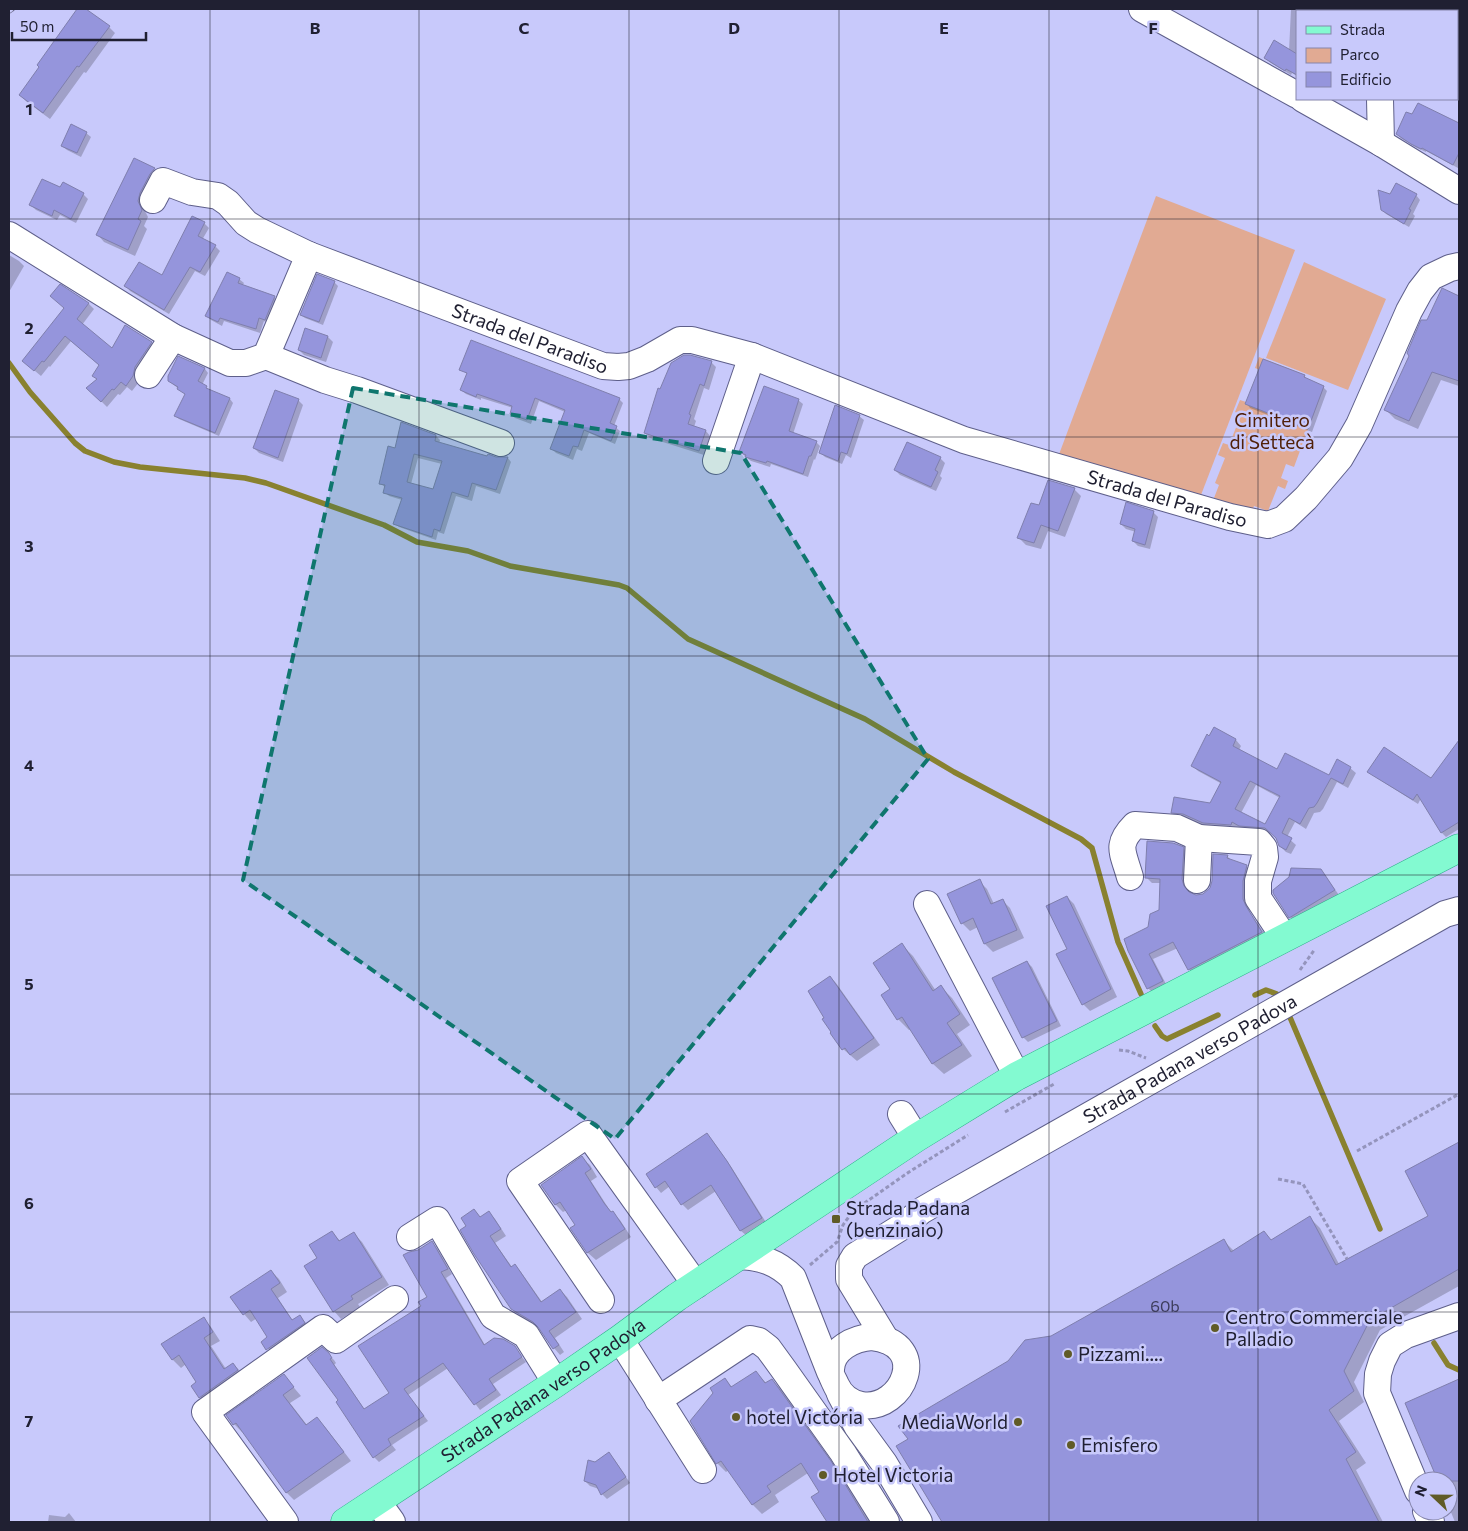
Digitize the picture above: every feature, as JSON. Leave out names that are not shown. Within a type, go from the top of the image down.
[{"type":"main road","name":"Strada Padana verso Padova","points":[[368,1516],[696,1285],[916,1138],[1017,1076],[1459,848]]},
{"type":"street","points":[[1142,9],[1296,94]]},
{"type":"street","points":[[1305,100],[1459,190]]},
{"type":"street","points":[[1380,100],[1381,143]]},
{"type":"street","name":"Strada del Paradiso","points":[[154,200],[163,181],[192,192],[218,196],[228,202],[246,223],[252,227],[309,255],[603,366],[629,366],[647,359],[680,340],[692,340],[752,356],[964,440],[1230,517],[1268,525],[1284,519],[1306,498],[1340,458],[1359,425],[1409,311],[1420,291],[1431,277],[1459,266]]},
{"type":"street","points":[[9,235],[173,337],[230,363],[246,363],[266,356],[325,380],[501,443]]},
{"type":"street","points":[[266,356],[309,255]]},
{"type":"street","points":[[148,375],[173,337]]},
{"type":"street","points":[[716,461],[752,356]]},
{"type":"street","points":[[1130,877],[1121,846],[1125,835],[1135,825],[1176,828],[1200,838],[1259,842],[1264,848],[1265,857],[1258,881],[1258,898],[1284,937]]},
{"type":"street","points":[[1197,880],[1200,838]]},
{"type":"street","points":[[927,904],[1017,1076]]},
{"type":"street","name":"Strada Padana verso Padova","points":[[883,1402],[896,1391],[905,1377],[907,1369],[903,1353],[886,1340],[850,1283],[849,1266],[851,1261],[861,1251],[903,1226],[921,1211],[1445,914],[1459,910]]},
{"type":"street","points":[[901,1114],[916,1138]]},
{"type":"street","points":[[601,1300],[520,1181],[588,1134],[696,1285]]},
{"type":"street","name":"Strada Padana verso Padova","points":[[835,1383],[832,1363],[836,1355],[848,1343],[856,1324],[853,1312],[836,1283],[836,1268],[840,1256],[850,1246],[899,1218],[921,1211]]},
{"type":"street","points":[[410,1237],[438,1220],[493,1316],[526,1336],[556,1383]]},
{"type":"street","points":[[739,1256],[755,1257],[770,1261],[793,1278],[835,1383],[857,1426],[884,1463],[919,1522]]},
{"type":"street","points":[[285,1522],[205,1412],[323,1328],[336,1340],[395,1299]]},
{"type":"street","points":[[1410,1471],[1377,1393],[1378,1374],[1382,1361],[1390,1345],[1406,1335],[1459,1316]]},
{"type":"street","points":[[848,1343],[872,1337],[886,1340]]},
{"type":"street","points":[[620,1339],[703,1470]]},
{"type":"street","points":[[658,1400],[750,1339],[759,1341],[768,1348],[808,1402],[856,1473],[886,1522]]},
{"type":"street","points":[[835,1383],[846,1399],[860,1405],[875,1405],[883,1402]]},
{"type":"street","points":[[883,1402],[876,1419],[874,1432],[884,1463]]},
{"type":"path","points":[[1298,974],[1317,945]]},
{"type":"path","points":[[1113,1052],[1124,1050],[1149,1059]]},
{"type":"path","points":[[1000,1114],[1055,1084]]},
{"type":"path","points":[[1357,1151],[1459,1094]]},
{"type":"path","points":[[808,1266],[837,1242],[843,1225],[853,1211],[909,1172],[976,1130]]},
{"type":"path","points":[[1278,1179],[1303,1184],[1347,1258]]},
{"type":"highlighted area","points":[[353,388],[741,453],[928,759],[615,1139],[243,880]]},
{"type":"green space","points":[[1156,196],[1295,250],[1201,495],[1058,457]]},
{"type":"green space","points":[[1304,262],[1386,299],[1348,390],[1266,358]]},
{"type":"green space","name":"Cimitero di Settecà","points":[[1259,357],[1305,375],[1305,378],[1324,386],[1294,467],[1286,464],[1281,478],[1288,481],[1285,489],[1278,486],[1268,511],[1254,506],[1250,514],[1243,509],[1214,498],[1219,485],[1215,483],[1225,458],[1218,455],[1223,443],[1229,445],[1241,415],[1235,412],[1240,400],[1246,402],[1263,371],[1255,368]]},
{"type":"building","points":[[77,9],[86,9],[110,26],[79,67],[77,66],[43,113],[19,95],[39,67],[37,65]]},
{"type":"building","points":[[1274,40],[1296,53],[1296,74],[1286,69],[1285,71],[1264,58]]},
{"type":"building","points":[[1418,103],[1459,123],[1459,153],[1453,165],[1411,144],[1396,134],[1406,112],[1412,114]]},
{"type":"building","points":[[71,124],[87,132],[77,153],[61,146]]},
{"type":"building","points":[[134,158],[155,168],[140,193],[138,201],[142,210],[138,219],[141,221],[128,250],[96,235]]},
{"type":"building","points":[[42,179],[60,187],[63,182],[84,193],[71,219],[54,210],[52,216],[29,205]]},
{"type":"building","points":[[1396,183],[1417,194],[1404,224],[1381,210],[1378,190],[1390,194]]},
{"type":"building","points":[[192,216],[205,222],[198,236],[216,245],[200,272],[190,267],[164,310],[124,286],[139,262],[162,275]]},
{"type":"building","points":[[227,272],[240,278],[238,283],[275,296],[265,320],[259,318],[256,329],[220,318],[218,322],[205,316]]},
{"type":"building","points":[[317,274],[335,281],[319,322],[300,315]]},
{"type":"building","points":[[60,284],[89,303],[77,319],[112,348],[125,325],[152,342],[135,367],[133,376],[126,386],[121,382],[101,402],[86,388],[97,379],[92,376],[99,365],[65,336],[44,362],[42,361],[34,371],[22,361],[64,308],[50,296]]},
{"type":"building","points":[[1442,288],[1459,296],[1459,381],[1432,372],[1409,421],[1384,410],[1409,356],[1407,353],[1421,320],[1427,320]]},
{"type":"building","points":[[305,328],[328,336],[321,358],[298,350]]},
{"type":"building","points":[[471,340],[620,398],[610,423],[617,426],[611,441],[584,430],[578,447],[573,446],[569,456],[550,449],[565,410],[535,398],[527,420],[510,414],[512,406],[477,394],[476,397],[460,390],[467,373],[459,370]]},
{"type":"building","points":[[684,355],[712,361],[704,386],[700,384],[689,414],[691,415],[688,424],[706,430],[699,451],[644,433],[658,388],[660,389],[671,363]]},
{"type":"building","points":[[178,356],[205,368],[198,381],[207,386],[206,388],[230,398],[215,433],[174,416],[185,394],[168,381],[168,376]]},
{"type":"building","points":[[1263,359],[1305,375],[1304,377],[1324,386],[1308,429],[1245,404]]},
{"type":"building","points":[[764,386],[799,399],[789,431],[817,441],[811,456],[809,456],[803,474],[767,461],[766,463],[745,457],[746,455],[739,452]]},
{"type":"building","points":[[275,390],[299,399],[278,458],[253,448]]},
{"type":"building","points":[[835,405],[860,415],[847,454],[841,452],[838,461],[819,453]]},
{"type":"building","points":[[401,422],[436,435],[435,441],[487,456],[488,454],[496,457],[508,457],[496,490],[472,483],[468,497],[452,492],[440,531],[434,529],[432,537],[393,524],[402,498],[383,493],[385,485],[379,484],[388,446],[395,448]],"holes":[[[414,454],[442,461],[433,489],[407,482]]]},
{"type":"building","points":[[907,442],[941,457],[935,470],[938,472],[931,487],[894,470]]},
{"type":"building","points":[[1048,480],[1075,488],[1058,531],[1041,525],[1034,543],[1017,538],[1031,503],[1039,505]]},
{"type":"building","points":[[1126,502],[1154,511],[1145,545],[1132,541],[1135,529],[1120,524]]},
{"type":"building","points":[[1214,727],[1236,739],[1233,746],[1277,769],[1285,753],[1329,775],[1337,759],[1351,767],[1343,784],[1331,778],[1317,803],[1314,807],[1309,808],[1300,824],[1289,818],[1282,833],[1292,838],[1286,850],[1279,846],[1276,838],[1265,828],[1239,826],[1232,822],[1231,825],[1203,823],[1183,814],[1171,813],[1174,797],[1210,803],[1221,782],[1191,766],[1207,734],[1209,736]],"holes":[[[1250,781],[1280,796],[1265,824],[1235,809]]]},
{"type":"building","points":[[1459,740],[1459,822],[1441,833],[1417,794],[1413,800],[1367,772],[1384,747],[1431,778]]},
{"type":"building","points":[[1147,841],[1173,843],[1184,847],[1182,879],[1184,886],[1189,892],[1196,895],[1203,894],[1210,888],[1213,854],[1228,855],[1227,858],[1247,865],[1243,881],[1243,899],[1262,932],[1188,970],[1173,942],[1149,954],[1163,981],[1147,989],[1124,939],[1148,927],[1150,914],[1159,910],[1160,879],[1145,878]]},
{"type":"building","points":[[1291,868],[1321,869],[1335,890],[1289,918],[1273,890],[1289,877]]},
{"type":"building","points":[[980,879],[991,904],[1003,899],[1017,930],[984,944],[973,918],[961,924],[947,894]]},
{"type":"building","points":[[1067,896],[1111,989],[1082,1005],[1056,954],[1067,949],[1046,906]]},
{"type":"building","points":[[902,943],[933,991],[941,985],[960,1014],[947,1023],[962,1045],[932,1064],[902,1017],[897,1020],[881,995],[890,989],[873,963]]},
{"type":"building","points":[[1027,961],[1057,1021],[1022,1038],[992,978]]},
{"type":"building","points":[[830,976],[874,1038],[850,1055],[845,1048],[842,1050],[830,1033],[822,1019],[824,1018],[808,991]]},
{"type":"building","points":[[707,1133],[727,1161],[762,1218],[740,1231],[711,1185],[681,1205],[665,1181],[655,1188],[646,1174]]},
{"type":"building","name":"Centro Commerciale Palladio","points":[[1459,1142],[1459,1269],[1370,1320],[1344,1371],[1354,1391],[1329,1410],[1356,1452],[1346,1459],[1379,1522],[942,1522],[896,1446],[908,1439],[898,1426],[1008,1361],[1025,1340],[1051,1336],[1224,1239],[1231,1252],[1264,1231],[1271,1240],[1310,1216],[1336,1265],[1428,1216],[1405,1171]]},
{"type":"building","points":[[582,1156],[591,1169],[585,1173],[604,1203],[611,1212],[613,1211],[625,1229],[587,1253],[570,1228],[575,1225],[560,1202],[555,1205],[541,1185]]},
{"type":"building","points":[[474,1209],[480,1217],[489,1211],[501,1229],[490,1236],[511,1267],[515,1264],[541,1302],[560,1289],[576,1312],[549,1331],[559,1345],[553,1349],[533,1322],[511,1309],[460,1230],[466,1226],[461,1218]]},
{"type":"building","points":[[332,1231],[339,1241],[354,1232],[382,1277],[351,1296],[353,1299],[333,1312],[304,1266],[317,1258],[309,1245]]},
{"type":"building","points":[[432,1241],[448,1269],[441,1272],[484,1345],[494,1338],[503,1339],[515,1346],[522,1357],[489,1379],[496,1390],[474,1405],[443,1363],[404,1389],[424,1416],[388,1439],[391,1445],[373,1458],[336,1402],[338,1400],[307,1358],[322,1347],[329,1353],[332,1358],[330,1359],[364,1409],[389,1393],[358,1346],[421,1306],[418,1302],[427,1297],[403,1255],[418,1250]]},
{"type":"building","points":[[271,1270],[280,1283],[271,1289],[292,1320],[300,1315],[305,1323],[266,1350],[261,1342],[267,1337],[250,1310],[243,1315],[230,1297]]},
{"type":"building","points":[[204,1317],[213,1332],[204,1338],[224,1369],[233,1363],[238,1370],[199,1398],[191,1386],[196,1382],[179,1355],[172,1360],[161,1344]]},
{"type":"building","points":[[756,1371],[765,1383],[772,1379],[831,1461],[868,1522],[827,1522],[811,1497],[819,1492],[801,1463],[767,1486],[771,1492],[752,1505],[721,1461],[716,1464],[690,1421],[713,1393],[710,1388],[725,1378],[731,1387]]},
{"type":"building","points":[[284,1374],[294,1387],[283,1395],[306,1425],[317,1417],[344,1452],[286,1493],[236,1423],[233,1425],[226,1415]]},
{"type":"building","points":[[1459,1379],[1459,1481],[1458,1471],[1434,1471],[1405,1403]]},
{"type":"building","points":[[609,1452],[626,1477],[601,1495],[596,1485],[584,1481],[588,1460],[595,1462]]},
{"type":"waterway","points":[[9,363],[30,392],[75,443],[85,451],[114,462],[140,467],[245,478],[266,483],[384,525],[417,542],[468,551],[510,566],[627,588],[688,639],[865,719],[954,772],[1081,839],[1092,848],[1118,942],[1141,994]]},
{"type":"waterway","points":[[1255,995],[1266,990],[1277,994]]},
{"type":"waterway","points":[[1155,1026],[1162,1036],[1167,1039],[1218,1015]]},
{"type":"waterway","points":[[1289,1015],[1380,1229]]},
{"type":"waterway","points":[[1434,1343],[1448,1365],[1459,1370]]},
{"type":"place","name":"Strada Padana (benzinaio)","points":[[836,1219]]},
{"type":"place","name":"Centro Commerciale Palladio","points":[[1215,1328]]},
{"type":"place","name":"Pizzami....","points":[[1068,1354]]},
{"type":"place","name":"hotel Victória","points":[[736,1417]]},
{"type":"place","name":"MediaWorld","points":[[1018,1422]]},
{"type":"place","name":"Emisfero","points":[[1071,1445]]},
{"type":"place","name":"Hotel Victoria","points":[[823,1475]]}]
